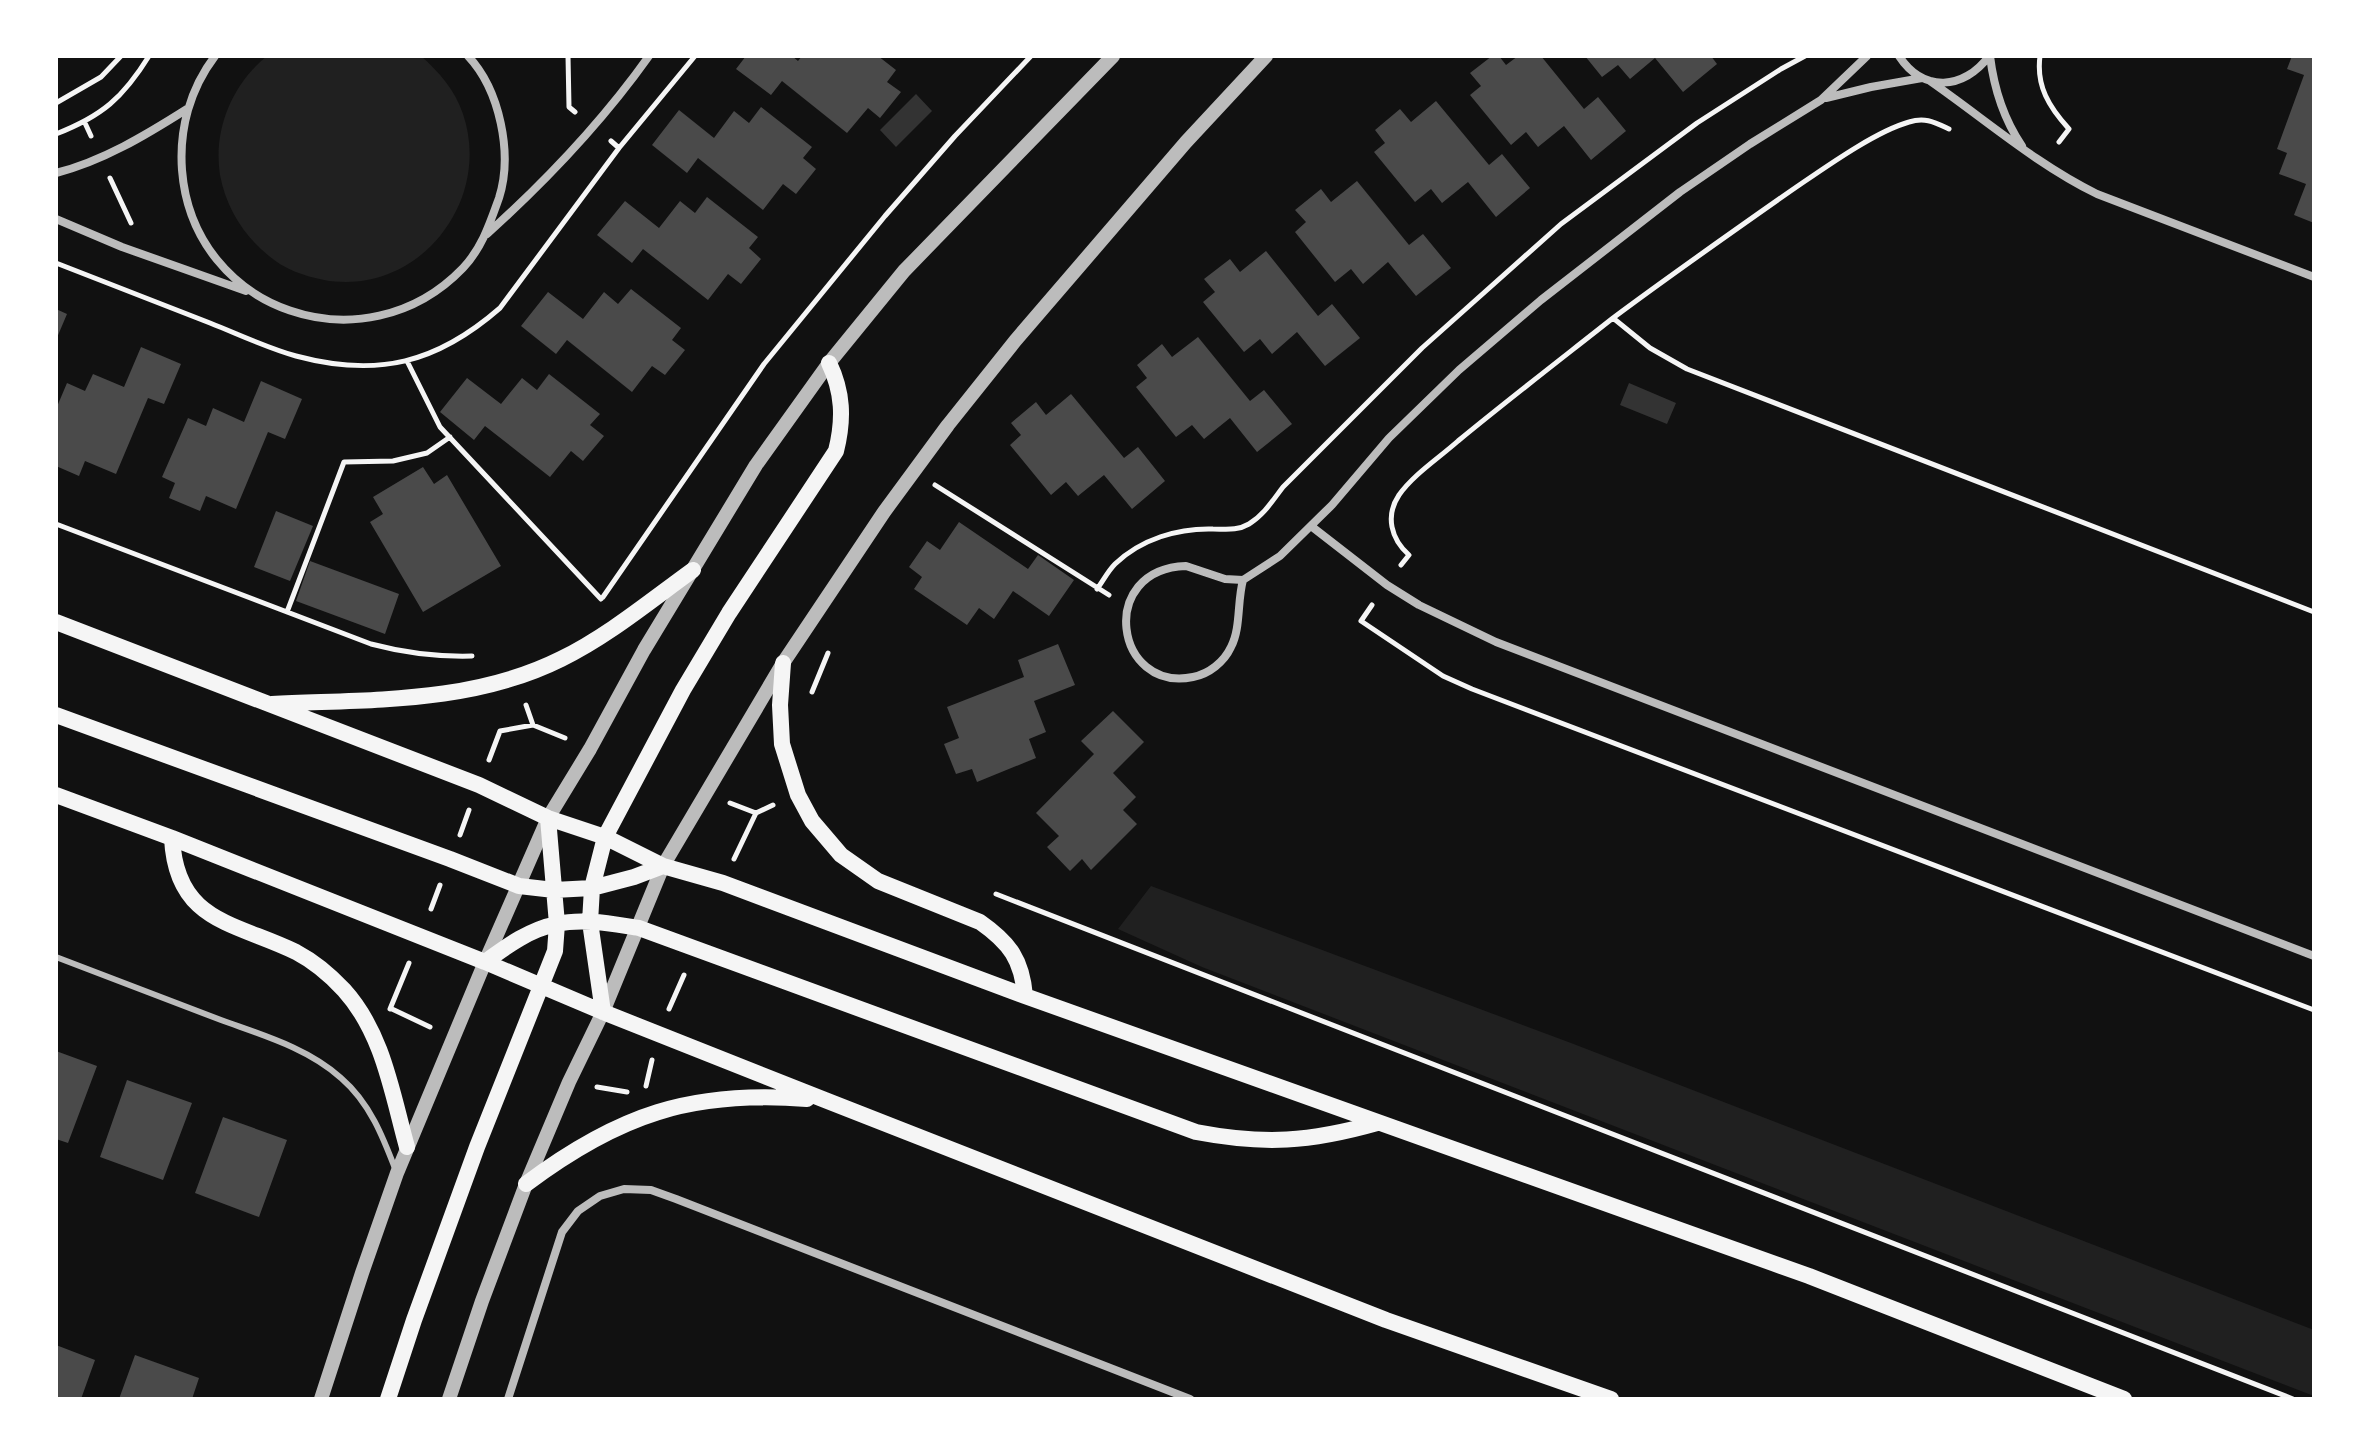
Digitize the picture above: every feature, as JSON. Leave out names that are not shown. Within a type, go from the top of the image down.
[{"type":"main road","points":[[603,1012],[590,922],[592,888],[605,837],[683,690],[721,626],[836,451],[842,424],[841,397],[829,363]]},
{"type":"main road","points":[[266,704],[424,696],[471,690],[517,678],[561,659],[602,635],[693,570]]},
{"type":"main road","points":[[56,622],[479,785],[548,818],[605,837],[663,866],[723,883],[1025,996],[1809,1276],[2124,1399]]},
{"type":"main road","points":[[783,663],[780,705],[782,744],[798,795],[812,821],[841,855],[878,881],[980,922],[995,932],[1018,961],[1025,996]]},
{"type":"main road","points":[[56,715],[519,886],[554,890],[592,888],[663,866]]},
{"type":"main road","points":[[56,795],[172,838],[603,1012],[1386,1320],[1611,1399]]},
{"type":"main road","points":[[388,1399],[445,1233],[555,951],[557,924],[548,818]]},
{"type":"main road","points":[[172,838],[177,875],[197,905],[212,916],[297,953],[344,990],[367,1023],[384,1060],[407,1147]]},
{"type":"main road","points":[[485,962],[518,938],[557,924],[590,922],[639,928],[1196,1132],[1232,1139],[1305,1140],[1377,1123]]},
{"type":"main road","points":[[526,1184],[562,1157],[601,1134],[642,1116],[702,1100],[763,1095],[825,1100]]},
{"type":"street","points":[[215,56],[196,86],[187,109],[180,150],[184,192],[198,231],[221,266],[253,293]]},
{"type":"street","points":[[468,56],[479,68],[502,121],[505,180],[487,235]]},
{"type":"street","points":[[56,219],[122,247],[253,293],[287,311],[325,320],[364,320],[401,310],[435,292],[465,267],[487,235],[558,167],[649,56]]},
{"type":"street","points":[[321,1399],[397,1173],[485,962],[548,818],[644,650],[756,465],[829,363],[904,271],[1113,56]]},
{"type":"street","points":[[449,1399],[526,1184],[569,1082],[603,1012],[663,866],[783,663],[914,471],[1015,341],[1186,142],[1266,56]]},
{"type":"street","points":[[1243,580],[1232,645],[1224,659],[1212,669],[1182,679],[1166,676],[1151,670],[1130,646],[1125,617],[1136,589],[1146,578],[1159,570],[1186,566],[1225,579],[1243,580],[1280,556],[1354,480],[1389,438],[1459,370],[1541,300],[1680,192],[1821,100],[1867,56]]},
{"type":"street","points":[[1899,56],[1913,73],[1985,120],[2026,153],[2097,194],[2314,277]]},
{"type":"street","points":[[1821,100],[1871,87],[1926,80],[1947,83],[1965,79],[1980,69],[1989,56]]},
{"type":"street","points":[[1989,56],[2001,106],[2026,153]]},
{"type":"street","points":[[56,173],[101,157],[145,136],[187,109]]},
{"type":"street","points":[[1311,526],[1387,585],[1419,605],[1496,642],[2314,956]]},
{"type":"street","points":[[508,1399],[562,1232],[578,1211],[600,1196],[624,1189],[651,1190],[663,1194],[1190,1399]]},
{"type":"lane","points":[[56,957],[279,1042],[316,1060],[341,1077],[365,1103],[397,1173]]},
{"type":"path","points":[[56,103],[101,77],[121,56]]},
{"type":"path","points":[[56,134],[85,123],[112,104],[135,79],[149,56]]},
{"type":"path","points":[[568,56],[569,107],[619,148]]},
{"type":"path","points":[[56,263],[295,356],[356,367],[407,361],[447,347],[476,329],[500,308],[619,148],[695,56]]},
{"type":"path","points":[[603,598],[764,364],[885,216],[1031,56]]},
{"type":"path","points":[[1097,589],[1115,564],[1143,543],[1178,531],[1229,531],[1248,525],[1422,348],[1561,224],[1697,123],[1805,56]]},
{"type":"path","points":[[2040,56],[2038,71],[2043,91],[2053,111],[2069,129],[2043,164]]},
{"type":"path","points":[[1956,131],[1926,119],[1907,122],[1827,166],[1687,263],[1508,399],[1421,473],[1399,496],[1391,515],[1392,531],[1398,545],[1409,555],[1361,621],[1443,676],[1472,689],[2314,1010]]},
{"type":"path","points":[[85,123],[132,224],[106,283]]},
{"type":"path","points":[[1613,318],[1650,348],[1687,369],[2314,612]]},
{"type":"path","points":[[287,612],[344,462],[393,461],[427,453],[450,437]]},
{"type":"path","points":[[914,471],[1097,589],[1129,602]]},
{"type":"path","points":[[56,524],[371,644],[434,656],[483,653]]},
{"type":"path","points":[[812,695],[825,657],[834,644]]},
{"type":"path","points":[[723,883],[756,813],[798,795]]},
{"type":"path","points":[[982,889],[2293,1399]]},
{"type":"path","points":[[642,1116],[659,1034],[695,949]]},
{"type":"shaded area","points":[[267,56],[421,56],[446,82],[463,114],[469,147],[467,179],[457,210],[440,236],[417,258],[389,274],[358,281],[324,280],[281,265],[244,230],[231,209],[223,187],[219,141],[235,94]]},
{"type":"shaded area","points":[[916,94],[932,111],[896,147],[880,130]]},
{"type":"shaded area","points":[[1629,383],[1676,403],[1667,424],[1620,405]]},
{"type":"shaded area","points":[[1151,886],[1571,1043],[2314,1330],[2314,1396],[1202,967],[1118,929]]},
{"type":"building","points":[[746,56],[792,56],[798,61],[802,56],[878,56],[896,70],[887,82],[901,92],[880,118],[868,108],[847,133],[782,81],[771,95],[736,69]]},
{"type":"building","points":[[1492,56],[1499,56],[1506,65],[1518,56],[1541,56],[1584,109],[1598,97],[1626,131],[1591,160],[1564,126],[1538,147],[1526,132],[1511,145],[1470,95],[1481,86],[1470,73]]},
{"type":"building","points":[[1585,56],[1711,56],[1717,64],[1683,92],[1655,58],[1630,79],[1618,65],[1602,77]]},
{"type":"building","points":[[2292,56],[2314,56],[2314,223],[2294,215],[2306,184],[2279,174],[2287,153],[2277,149],[2304,75],[2287,69]]},
{"type":"building","points":[[1436,101],[1489,165],[1502,154],[1530,188],[1496,217],[1468,182],[1442,203],[1431,189],[1415,202],[1374,152],[1385,143],[1375,130],[1400,109],[1411,122]]},
{"type":"building","points":[[761,107],[812,147],[803,158],[816,169],[796,194],[783,184],[763,210],[698,158],[687,173],[652,145],[679,110],[714,138],[734,111],[749,123]]},
{"type":"building","points":[[1357,181],[1409,245],[1423,234],[1451,268],[1416,296],[1388,262],[1363,284],[1351,269],[1335,282],[1295,232],[1306,222],[1295,210],[1321,189],[1331,202]]},
{"type":"building","points":[[707,197],[758,237],[749,248],[761,259],[741,284],[728,274],[708,300],[643,249],[632,263],[597,235],[625,201],[659,228],[680,201],[695,213]]},
{"type":"building","points":[[1266,251],[1318,316],[1332,304],[1360,338],[1325,366],[1297,332],[1272,354],[1260,339],[1244,352],[1203,302],[1215,292],[1204,279],[1230,259],[1240,272]]},
{"type":"building","points":[[631,289],[681,328],[672,340],[685,350],[665,375],[652,366],[632,392],[567,340],[556,354],[521,326],[548,292],[583,319],[604,292],[618,304]]},
{"type":"building","points":[[56,309],[67,314],[56,340]]},
{"type":"building","points":[[1198,337],[1250,401],[1264,390],[1292,424],[1257,452],[1230,418],[1204,439],[1192,425],[1176,437],[1136,387],[1147,378],[1137,365],[1162,344],[1172,357]]},
{"type":"building","points":[[141,347],[181,364],[164,404],[148,398],[116,474],[85,461],[79,476],[56,466],[56,409],[67,383],[85,391],[93,374],[124,387]]},
{"type":"building","points":[[549,374],[600,414],[590,425],[604,436],[583,461],[571,451],[550,477],[485,426],[474,440],[440,412],[467,378],[501,404],[522,378],[537,390]]},
{"type":"building","points":[[261,381],[302,399],[285,439],[268,432],[236,509],[206,496],[200,511],[169,498],[175,483],[162,477],[188,418],[206,426],[213,408],[244,422]]},
{"type":"building","points":[[1071,394],[1124,458],[1138,447],[1165,481],[1132,509],[1104,475],[1078,496],[1066,482],[1051,495],[1010,445],[1021,435],[1011,423],[1036,402],[1046,415]]},
{"type":"building","points":[[423,467],[434,484],[447,475],[501,566],[423,612],[370,522],[383,514],[373,497]]},
{"type":"building","points":[[276,511],[313,526],[290,581],[254,567]]},
{"type":"building","points":[[959,522],[1028,569],[1038,555],[1074,580],[1049,616],[1013,591],[994,619],[979,608],[967,625],[914,589],[922,577],[909,567],[927,541],[940,550]]},
{"type":"building","points":[[310,561],[399,594],[385,634],[296,601]]},
{"type":"building","points":[[1058,644],[1075,685],[1034,701],[1046,732],[1029,739],[1036,758],[977,782],[972,769],[956,774],[944,744],[959,738],[947,707],[1024,677],[1018,660]]},
{"type":"building","points":[[1113,711],[1144,742],[1113,773],[1136,797],[1123,810],[1137,824],[1091,870],[1082,859],[1070,871],[1047,847],[1059,836],[1036,813],[1094,754],[1081,741]]},
{"type":"building","points":[[56,1051],[97,1066],[68,1143],[56,1139]]},
{"type":"building","points":[[127,1080],[192,1103],[163,1180],[100,1157]]},
{"type":"building","points":[[223,1117],[287,1140],[259,1217],[195,1193]]},
{"type":"building","points":[[56,1345],[95,1360],[81,1399],[56,1399]]},
{"type":"building","points":[[135,1355],[199,1378],[192,1399],[119,1399]]}]
